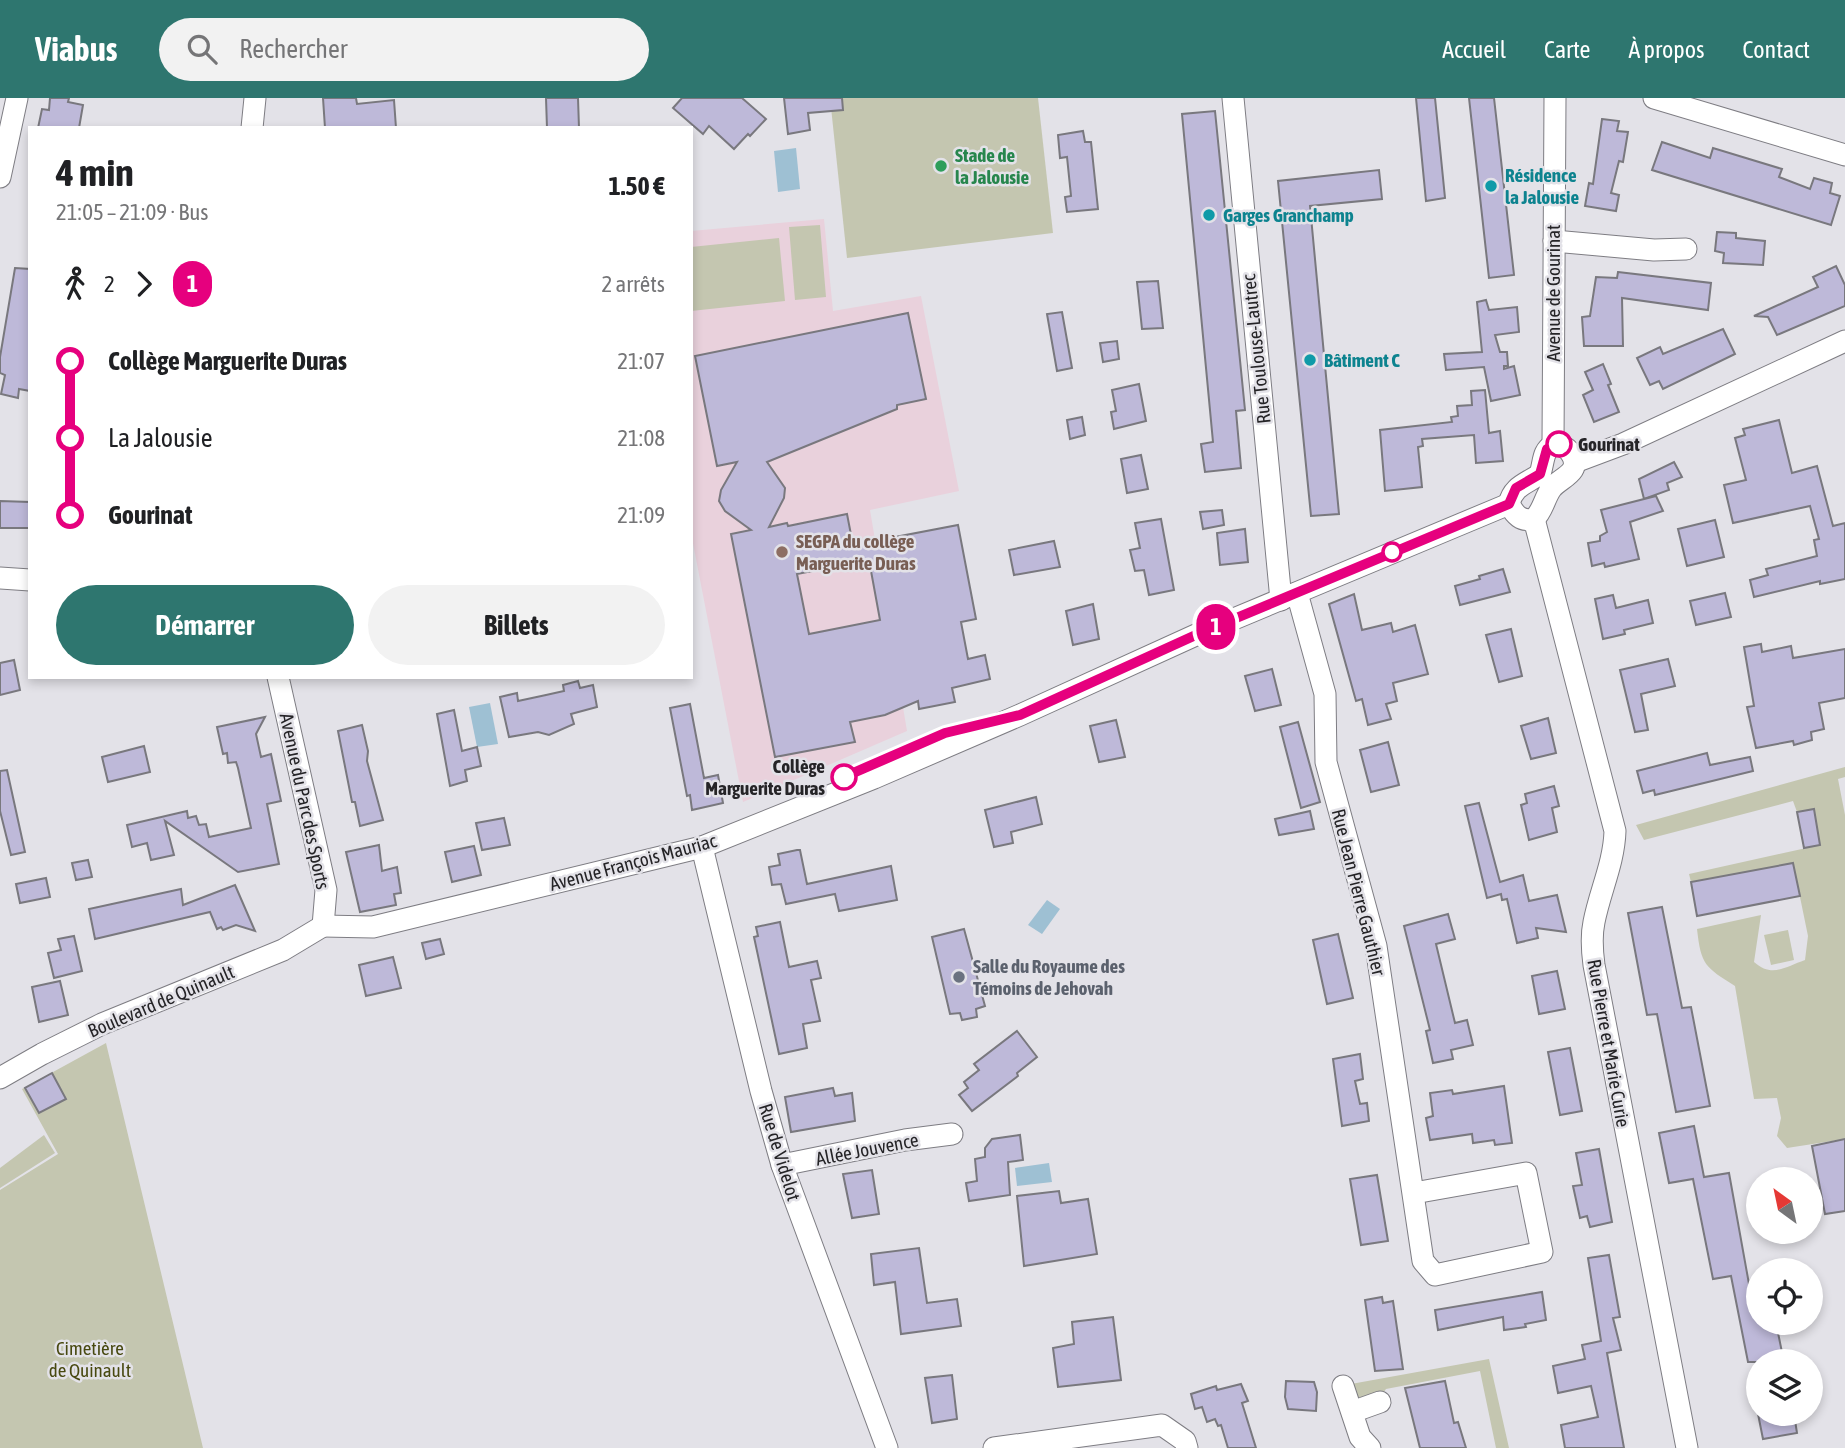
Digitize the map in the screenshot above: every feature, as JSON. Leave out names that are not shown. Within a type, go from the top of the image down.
[{"type":"street","points":[[0,177],[17,98]]},
{"type":"street","points":[[252,126],[255,98]]},
{"type":"street","name":"Rue Toulouse-Lautrec","points":[[1233,98],[1289,597]]},
{"type":"street","name":"Avenue de Gourinat","points":[[1553,445],[1555,98]]},
{"type":"street","points":[[1654,98],[1845,155]]},
{"type":"street","points":[[1554,241],[1654,250],[1686,249]]},
{"type":"street","points":[[1509,504],[1521,519],[1534,519],[1541,513],[1555,484],[1570,474],[1575,462],[1623,444],[1845,341]]},
{"type":"street","points":[[1553,445],[1566,447],[1575,462]]},
{"type":"street","name":"Avenue François Mauriac","points":[[323,926],[373,927],[702,847],[917,760],[1425,537],[1509,504],[1516,488],[1540,474],[1544,455],[1553,445]]},
{"type":"street","name":"Rue Pierre et Marie Curie","points":[[1534,519],[1615,831],[1615,850],[1594,921],[1594,965],[1688,1448]]},
{"type":"street","points":[[0,578],[28,580]]},
{"type":"street","name":"Rue Jean Pierre Gauthier","points":[[1289,597],[1325,694],[1326,762],[1376,946],[1423,1261],[1434,1275],[1542,1252],[1526,1173],[1414,1193]]},
{"type":"street","name":"Avenue du Parc des Sports","points":[[278,679],[326,890],[323,926]]},
{"type":"street","name":"Rue de Videlot","points":[[702,847],[761,1091],[782,1165],[887,1448]]},
{"type":"street","name":"Boulevard de Quinault","points":[[0,1078],[102,1024],[283,950],[323,926]]},
{"type":"street","name":"Allée Jouvence","points":[[782,1165],[905,1140],[952,1134]]},
{"type":"street","points":[[1343,1386],[1360,1437],[1370,1448]]},
{"type":"street","points":[[1352,1412],[1380,1402]]},
{"type":"street","points":[[994,1448],[1162,1425],[1185,1441],[1187,1448]]},
{"type":"shaded area","name":"Collège Marguerite Duras","points":[[824,219],[833,311],[921,296],[959,491],[870,510],[907,731],[743,802],[693,543],[693,231]]},
{"type":"green space","name":"Stade de la Jalousie","points":[[830,98],[1038,98],[1053,233],[847,258]]},
{"type":"green space","points":[[820,225],[826,297],[795,300],[789,227]]},
{"type":"green space","points":[[779,238],[785,301],[693,311],[693,247]]},
{"type":"green space","points":[[1845,767],[1845,777],[1838,779],[1845,815],[1845,1139],[1787,1148],[1777,1136],[1781,1118],[1777,1098],[1754,1099],[1735,986],[1706,964],[1700,950],[1697,929],[1761,915],[1754,962],[1773,970],[1805,960],[1808,936],[1793,863],[1691,882],[1689,874],[1820,845],[1814,809],[1797,812],[1793,801],[1644,840],[1636,825]]},
{"type":"green space","points":[[1788,930],[1794,960],[1771,965],[1764,935]]},
{"type":"green space","name":"Cimetière de Quinault","points":[[106,1043],[203,1448],[0,1448],[0,1190],[58,1154],[22,1089]]},
{"type":"green space","points":[[44,1135],[55,1153],[0,1188],[0,1168]]},
{"type":"green space","points":[[1489,1359],[1509,1448],[1496,1448],[1480,1371],[1386,1389],[1380,1396],[1372,1398],[1355,1396],[1351,1384]]},
{"type":"water","points":[[796,148],[800,189],[778,192],[774,151]]},
{"type":"water","points":[[490,703],[498,744],[477,747],[469,707]]},
{"type":"water","points":[[1047,900],[1060,909],[1042,934],[1028,925]]},
{"type":"water","points":[[1049,1163],[1052,1182],[1017,1186],[1015,1168]]},
{"type":"building","points":[[50,98],[69,98],[68,102],[83,105],[79,126],[38,126],[42,109],[49,110]]},
{"type":"building","points":[[323,98],[356,98],[357,104],[394,100],[396,126],[325,126]]},
{"type":"building","points":[[546,98],[578,98],[579,126],[547,126]]},
{"type":"building","points":[[682,98],[742,98],[766,119],[734,149],[709,126],[703,134],[673,108]]},
{"type":"building","points":[[784,98],[842,98],[843,110],[808,113],[810,130],[788,134]]},
{"type":"building","points":[[1416,98],[1435,98],[1445,198],[1426,201]]},
{"type":"building","name":"Résidence la Jalousie","points":[[1469,98],[1494,98],[1514,275],[1489,278]]},
{"type":"building","points":[[1215,111],[1245,410],[1236,411],[1241,468],[1205,472],[1201,444],[1213,442],[1182,114]]},
{"type":"building","points":[[1602,119],[1619,121],[1617,131],[1628,132],[1623,162],[1619,161],[1611,193],[1619,195],[1616,211],[1585,206],[1589,183],[1593,184]]},
{"type":"building","points":[[1083,131],[1085,142],[1091,142],[1098,209],[1067,212],[1065,197],[1071,196],[1067,157],[1060,158],[1058,135]]},
{"type":"building","points":[[1662,142],[1710,158],[1713,148],[1782,169],[1779,177],[1810,189],[1814,178],[1832,183],[1830,193],[1840,196],[1831,225],[1652,170]]},
{"type":"building","name":"Bâtiment C","points":[[1379,170],[1382,199],[1310,206],[1339,514],[1311,516],[1278,181]]},
{"type":"building","points":[[1717,232],[1736,233],[1736,238],[1765,241],[1763,265],[1723,263],[1724,253],[1715,251]]},
{"type":"building","points":[[1836,266],[1845,285],[1845,306],[1777,335],[1768,317],[1754,316],[1818,287],[1813,277]]},
{"type":"building","points":[[15,268],[28,269],[28,391],[19,389],[18,398],[1,394],[5,375],[0,373],[0,357]]},
{"type":"building","points":[[1618,272],[1711,283],[1708,310],[1622,298],[1623,346],[1584,346],[1582,317],[1590,316],[1596,277],[1617,278]]},
{"type":"building","points":[[1158,281],[1163,328],[1142,329],[1137,282]]},
{"type":"building","points":[[1486,300],[1489,310],[1517,307],[1519,332],[1495,335],[1500,352],[1507,352],[1508,366],[1504,366],[1504,369],[1514,366],[1520,395],[1491,401],[1484,367],[1446,370],[1444,354],[1482,352],[1477,302]]},
{"type":"building","points":[[1062,312],[1072,368],[1057,371],[1047,314]]},
{"type":"building","points":[[908,313],[926,399],[897,405],[897,409],[767,462],[785,488],[784,498],[769,527],[787,523],[788,526],[847,514],[853,545],[958,525],[976,619],[961,622],[968,659],[985,655],[990,679],[952,688],[955,702],[919,709],[918,701],[885,715],[850,722],[855,742],[775,757],[731,534],[751,530],[725,511],[719,501],[721,490],[737,462],[717,466],[695,356]],"holes":[[[869,560],[880,620],[809,634],[797,574]]]},
{"type":"building","points":[[1723,329],[1735,354],[1663,389],[1659,381],[1650,385],[1637,358],[1660,347],[1663,354]]},
{"type":"building","points":[[1117,341],[1119,359],[1103,362],[1100,343]]},
{"type":"building","points":[[1603,364],[1619,412],[1594,422],[1583,395],[1593,390],[1585,372]]},
{"type":"building","points":[[1139,384],[1146,421],[1114,429],[1111,412],[1116,411],[1112,390]]},
{"type":"building","points":[[1485,390],[1489,433],[1500,431],[1503,461],[1476,463],[1474,435],[1422,439],[1423,446],[1418,447],[1422,487],[1385,491],[1380,430],[1452,422],[1451,417],[1458,416],[1457,406],[1472,405],[1471,391]]},
{"type":"building","points":[[1082,417],[1085,435],[1070,439],[1067,420]]},
{"type":"building","points":[[1779,420],[1792,473],[1817,466],[1833,526],[1845,523],[1845,579],[1820,584],[1820,581],[1754,597],[1750,580],[1768,575],[1766,569],[1817,556],[1814,540],[1819,539],[1810,506],[1733,523],[1724,485],[1746,480],[1735,438],[1745,435],[1743,429]]},
{"type":"building","points":[[1141,455],[1148,489],[1127,493],[1121,459]]},
{"type":"building","points":[[1674,462],[1682,477],[1667,483],[1669,490],[1644,499],[1639,479]]},
{"type":"building","points":[[1656,496],[1663,511],[1630,522],[1639,559],[1605,567],[1604,563],[1592,566],[1588,543],[1600,541],[1600,536],[1607,532],[1601,510]]},
{"type":"building","points":[[0,501],[28,502],[28,528],[0,528]]},
{"type":"building","points":[[1222,510],[1224,525],[1203,529],[1200,512]]},
{"type":"building","points":[[1161,519],[1174,590],[1149,595],[1144,570],[1135,571],[1130,550],[1140,548],[1135,523]]},
{"type":"building","points":[[1715,520],[1724,557],[1687,566],[1678,529]]},
{"type":"building","points":[[1245,529],[1248,562],[1220,565],[1217,533]]},
{"type":"building","points":[[1054,541],[1060,567],[1014,575],[1009,550]]},
{"type":"building","points":[[1503,569],[1510,592],[1460,605],[1455,586]]},
{"type":"building","points":[[1725,593],[1731,617],[1696,625],[1690,601]]},
{"type":"building","points":[[1354,594],[1362,630],[1391,623],[1393,632],[1415,625],[1428,674],[1393,683],[1397,701],[1386,704],[1391,719],[1368,725],[1362,699],[1356,701],[1329,604]]},
{"type":"building","points":[[1613,595],[1616,608],[1648,600],[1653,623],[1624,630],[1625,634],[1603,639],[1595,599]]},
{"type":"building","points":[[1093,604],[1099,639],[1073,645],[1066,611]]},
{"type":"building","points":[[1511,629],[1522,676],[1499,682],[1486,635]]},
{"type":"building","points":[[1761,644],[1762,652],[1791,646],[1793,658],[1845,649],[1845,698],[1819,703],[1824,729],[1811,732],[1812,740],[1794,745],[1793,741],[1756,748],[1747,707],[1754,706],[1744,647]]},
{"type":"building","points":[[1668,659],[1675,686],[1641,694],[1648,730],[1635,732],[1620,670]]},
{"type":"building","points":[[14,660],[20,690],[0,695],[0,663]]},
{"type":"building","points":[[1272,669],[1281,705],[1255,711],[1245,676]]},
{"type":"building","points":[[578,681],[580,688],[593,685],[597,707],[571,714],[574,724],[549,735],[538,732],[509,737],[500,697],[517,693],[518,701],[564,691],[563,685]]},
{"type":"building","points":[[690,704],[704,778],[718,775],[723,803],[692,810],[670,708]]},
{"type":"building","points":[[454,710],[462,751],[477,747],[481,766],[465,770],[467,781],[450,786],[437,714]]},
{"type":"building","points":[[265,717],[256,734],[261,757],[271,754],[281,801],[267,804],[279,864],[238,872],[165,821],[174,855],[151,860],[147,843],[132,847],[127,825],[187,811],[188,818],[196,816],[199,825],[206,824],[209,837],[251,828],[236,762],[228,763],[227,753],[223,754],[217,727]]},
{"type":"building","points":[[1548,718],[1556,753],[1531,759],[1521,726]]},
{"type":"building","points":[[1116,720],[1125,757],[1099,762],[1090,726]]},
{"type":"building","points":[[1298,722],[1320,802],[1301,808],[1280,727]]},
{"type":"building","points":[[362,725],[368,751],[367,761],[383,820],[360,826],[355,802],[352,802],[338,731]]},
{"type":"building","points":[[1388,742],[1399,785],[1371,792],[1360,750]]},
{"type":"building","points":[[144,746],[150,772],[108,782],[102,757]]},
{"type":"building","points":[[1707,753],[1710,765],[1750,757],[1753,771],[1655,795],[1654,790],[1643,793],[1637,771]]},
{"type":"building","points":[[7,770],[25,852],[11,855],[0,811],[0,771]]},
{"type":"building","points":[[1554,786],[1559,806],[1552,808],[1557,832],[1529,840],[1521,805],[1527,803],[1525,794]]},
{"type":"building","points":[[1036,797],[1042,824],[1011,832],[1013,843],[994,847],[985,810]]},
{"type":"building","points":[[1479,803],[1500,882],[1523,875],[1529,901],[1557,895],[1566,932],[1536,928],[1538,938],[1517,943],[1507,899],[1502,900],[1501,894],[1487,898],[1465,806]]},
{"type":"building","points":[[1814,809],[1820,845],[1804,848],[1797,812]]},
{"type":"building","points":[[1310,811],[1314,829],[1279,835],[1275,819]]},
{"type":"building","points":[[504,818],[510,845],[482,850],[476,823]]},
{"type":"building","points":[[379,845],[382,871],[397,867],[401,893],[394,894],[396,905],[360,912],[346,852]]},
{"type":"building","points":[[474,846],[481,875],[452,882],[445,852]]},
{"type":"building","points":[[800,850],[807,884],[891,866],[897,900],[839,911],[835,894],[786,904],[781,884],[772,885],[769,867],[780,865],[778,854]]},
{"type":"building","points":[[88,860],[92,877],[76,880],[72,863]]},
{"type":"building","points":[[1793,863],[1800,896],[1697,916],[1691,882]]},
{"type":"building","points":[[46,878],[50,897],[20,903],[16,884]]},
{"type":"building","points":[[235,885],[255,931],[236,925],[223,930],[221,927],[217,929],[210,912],[95,939],[89,909],[181,889],[183,905]]},
{"type":"building","points":[[1662,907],[1682,1008],[1691,1007],[1710,1106],[1676,1112],[1657,1014],[1647,1015],[1628,913]]},
{"type":"building","points":[[1448,914],[1455,939],[1436,944],[1455,1023],[1467,1020],[1473,1045],[1451,1050],[1453,1059],[1433,1063],[1426,1031],[1430,1030],[1404,926]]},
{"type":"building","points":[[780,922],[789,967],[817,961],[821,978],[811,980],[820,1021],[803,1024],[807,1048],[779,1054],[754,937],[758,936],[756,927]]},
{"type":"building","name":"Salle du Royaume des Témoins de Jehovah","points":[[964,929],[985,1006],[976,1009],[977,1017],[962,1020],[960,1013],[950,1014],[932,937]]},
{"type":"building","points":[[1338,934],[1353,998],[1327,1004],[1313,940]]},
{"type":"building","points":[[74,936],[82,971],[54,978],[48,953],[61,950],[58,939]]},
{"type":"building","points":[[440,939],[444,954],[426,959],[422,943]]},
{"type":"building","points":[[393,957],[401,988],[366,996],[359,965]]},
{"type":"building","points":[[1557,971],[1565,1009],[1539,1014],[1532,976]]},
{"type":"building","points":[[60,981],[68,1015],[39,1022],[32,987]]},
{"type":"building","points":[[1017,1031],[1037,1057],[1017,1073],[1018,1076],[972,1111],[959,1095],[968,1088],[964,1082],[979,1070],[974,1064]]},
{"type":"building","points":[[1570,1048],[1582,1111],[1560,1115],[1548,1052]]},
{"type":"building","points":[[1360,1054],[1363,1079],[1355,1081],[1360,1104],[1367,1103],[1369,1121],[1342,1126],[1333,1059]]},
{"type":"building","points":[[52,1073],[66,1099],[39,1113],[25,1088]]},
{"type":"building","points":[[1504,1086],[1512,1143],[1495,1145],[1494,1140],[1473,1143],[1472,1134],[1430,1140],[1426,1118],[1433,1116],[1430,1093],[1452,1090],[1453,1094]]},
{"type":"building","points":[[833,1088],[835,1096],[852,1093],[855,1121],[791,1132],[785,1097]]},
{"type":"building","points":[[1694,1126],[1704,1177],[1729,1173],[1746,1267],[1746,1335],[1778,1335],[1781,1349],[1746,1349],[1746,1352],[1731,1276],[1713,1279],[1693,1179],[1669,1183],[1659,1133]]},
{"type":"building","points":[[1020,1135],[1023,1160],[1008,1162],[1010,1195],[969,1201],[966,1183],[977,1181],[975,1159],[985,1157],[985,1148],[992,1139]]},
{"type":"building","points":[[1845,1139],[1845,1211],[1825,1214],[1824,1167],[1816,1167],[1812,1146]]},
{"type":"building","points":[[1599,1149],[1612,1222],[1590,1227],[1587,1216],[1580,1218],[1573,1186],[1582,1185],[1576,1153]]},
{"type":"building","points":[[872,1170],[879,1214],[852,1218],[843,1174]]},
{"type":"building","points":[[1377,1175],[1388,1241],[1361,1245],[1350,1179]]},
{"type":"building","points":[[1059,1191],[1061,1203],[1088,1199],[1097,1254],[1024,1266],[1017,1196]]},
{"type":"building","points":[[919,1248],[927,1303],[957,1299],[961,1326],[901,1334],[895,1282],[874,1285],[871,1254]]},
{"type":"building","points":[[1609,1255],[1620,1317],[1613,1318],[1621,1350],[1607,1353],[1624,1448],[1565,1448],[1561,1425],[1598,1417],[1591,1386],[1558,1393],[1553,1366],[1585,1359],[1582,1345],[1601,1341],[1588,1258]]},
{"type":"building","points":[[1542,1292],[1546,1320],[1525,1324],[1526,1327],[1504,1330],[1503,1317],[1438,1330],[1435,1310]]},
{"type":"building","points":[[1382,1297],[1383,1303],[1393,1301],[1403,1369],[1375,1371],[1365,1300]]},
{"type":"building","points":[[1113,1317],[1121,1380],[1058,1387],[1053,1348],[1074,1344],[1072,1322]]},
{"type":"building","points":[[952,1375],[957,1419],[932,1423],[925,1378]]},
{"type":"building","points":[[1286,1381],[1314,1382],[1317,1392],[1316,1411],[1288,1409],[1285,1397]]},
{"type":"building","points":[[1445,1381],[1454,1423],[1458,1422],[1466,1448],[1420,1448],[1405,1388]]},
{"type":"building","points":[[1241,1384],[1248,1401],[1242,1403],[1256,1448],[1228,1448],[1221,1425],[1218,1426],[1215,1419],[1207,1422],[1202,1407],[1195,1409],[1191,1394],[1216,1386],[1217,1390]]},
{"type":"building","points":[[1760,1426],[1796,1426],[1797,1433],[1763,1439]]},
{"type":"bus line","name":"1","points":[[844,777],[945,733],[1020,715],[1198,634],[1509,504],[1511,494],[1516,488],[1540,474],[1547,449],[1559,444]]},
{"type":"place","name":"Stade de la Jalousie","points":[[941,166]]},
{"type":"place","name":"Résidence la Jalousie","points":[[1491,186]]},
{"type":"place","name":"Garges Granchamp","points":[[1209,215]]},
{"type":"place","name":"Bâtiment C","points":[[1310,360]]},
{"type":"place","name":"Gourinat","points":[[1559,444]]},
{"type":"place","name":"SEGPA du collège Marguerite Duras","points":[[782,552]]},
{"type":"place","name":"Collège Marguerite Duras","points":[[844,777]]},
{"type":"place","name":"Salle du Royaume des Témoins de Jehovah","points":[[959,977]]}]
